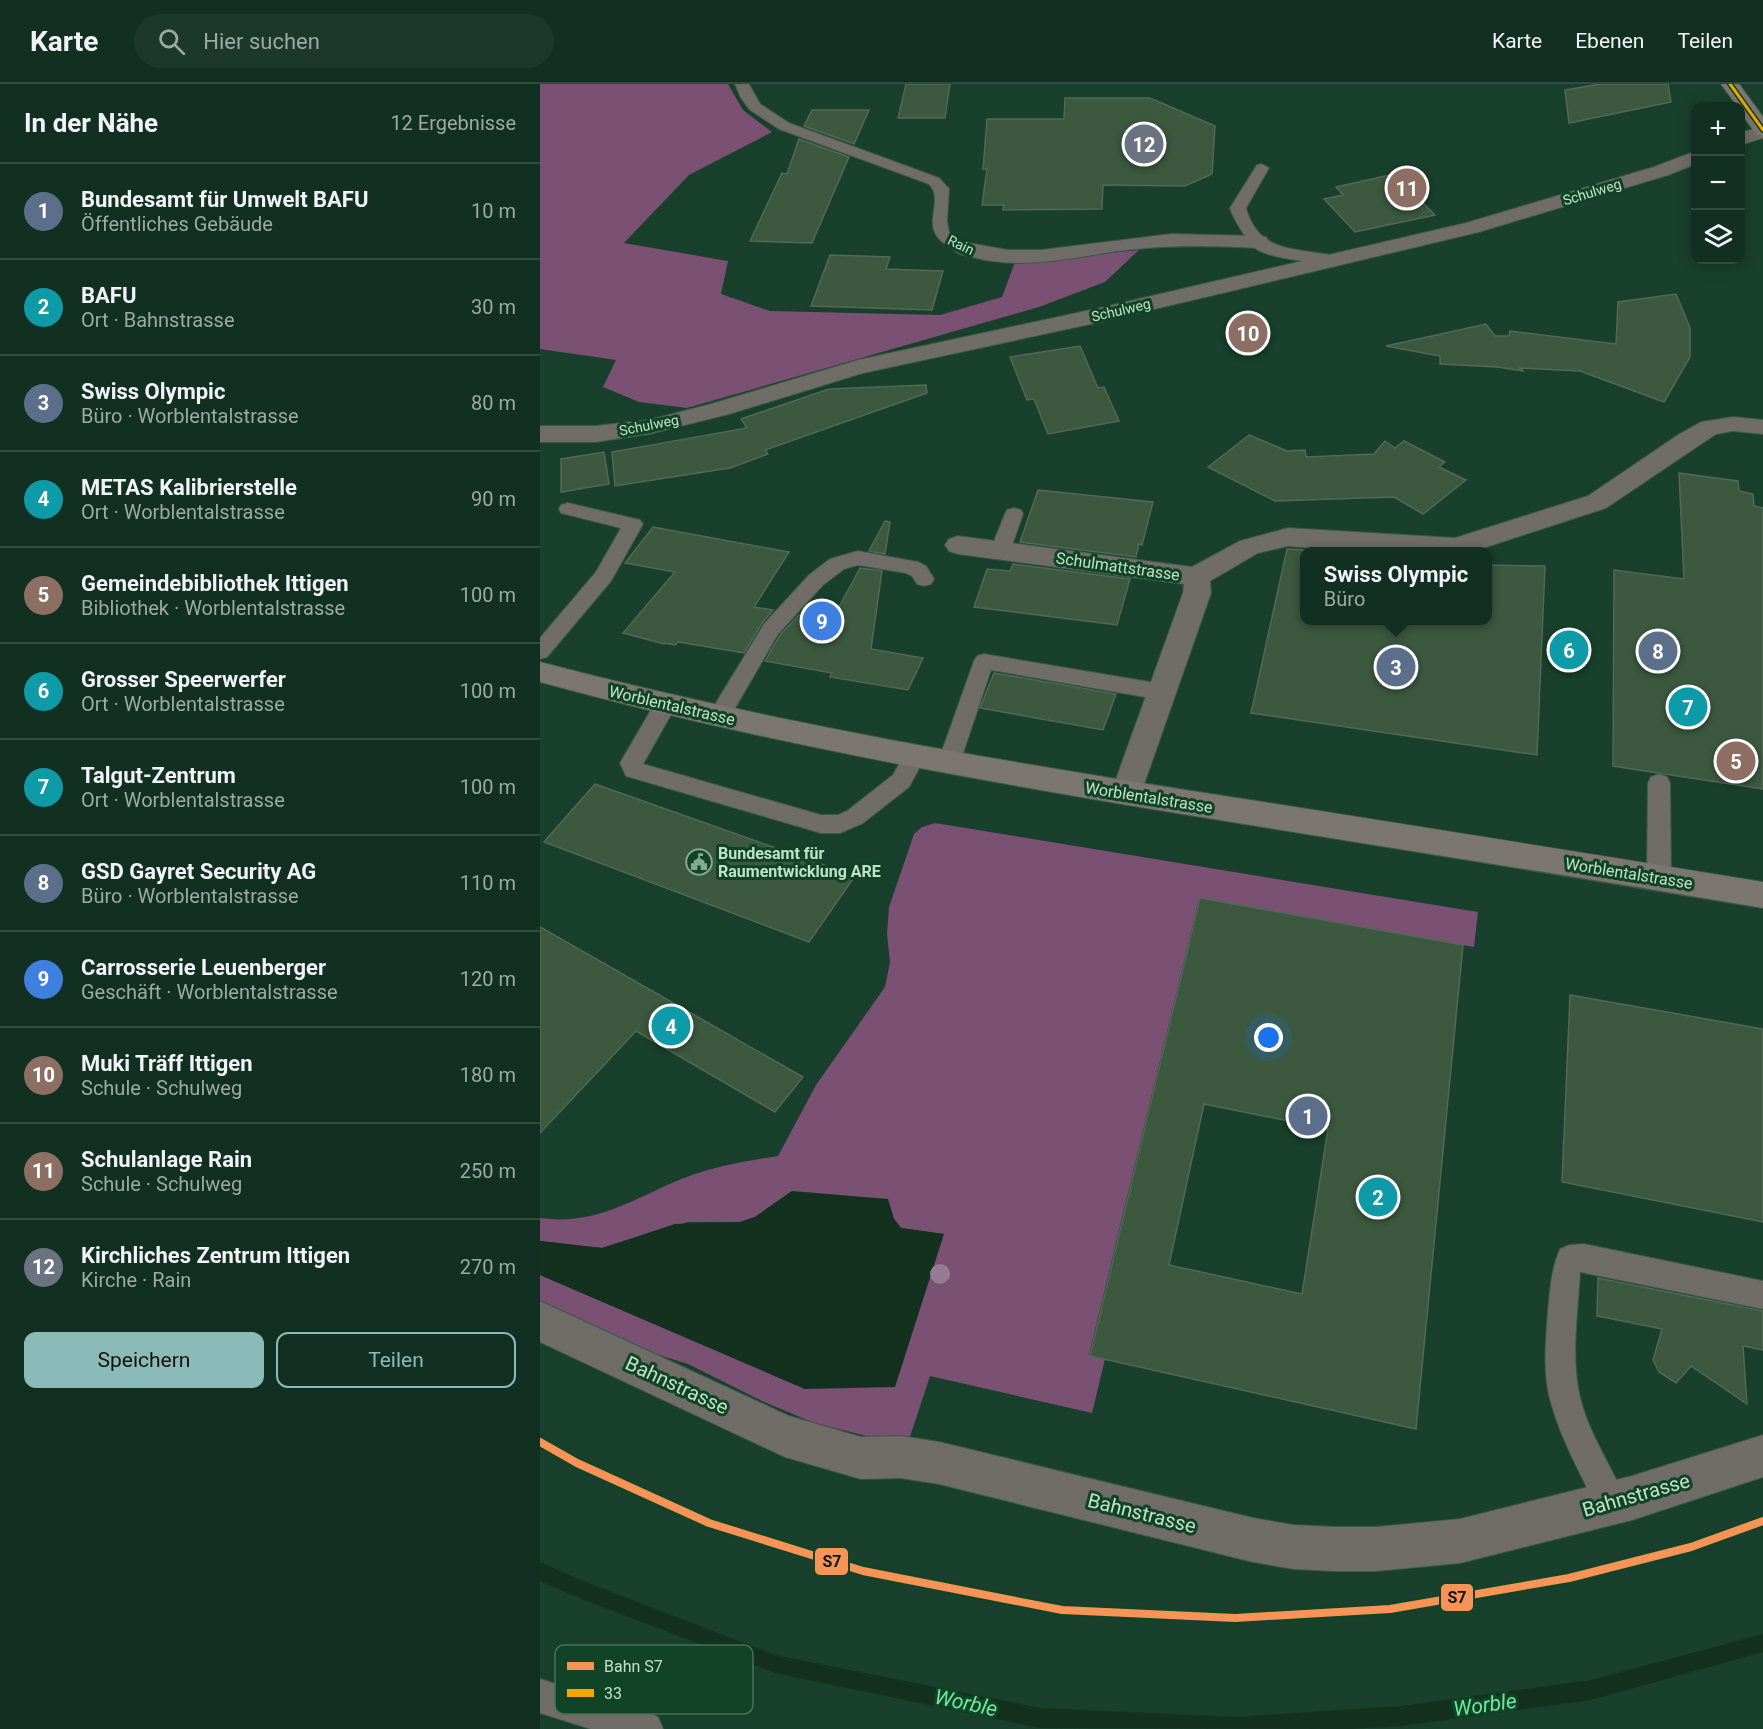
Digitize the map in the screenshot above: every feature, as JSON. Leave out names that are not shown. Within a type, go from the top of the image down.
[{"type":"main road","points":[[1730,84],[1763,131]]},
{"type":"main road","name":"Worblentalstrasse","points":[[540,672],[666,704],[915,756],[1126,793],[1763,895]]},
{"type":"street","points":[[1745,137],[1763,131]]},
{"type":"street","name":"Schulweg","points":[[540,434],[609,433],[649,427],[720,409],[858,367],[1100,315],[1516,215],[1661,171],[1691,159]]},
{"type":"street","name":"Rain","points":[[963,248],[978,253],[1010,256],[1074,253],[1159,241],[1258,242]]},
{"type":"street","points":[[1194,578],[1249,547],[1288,537],[1456,547],[1597,502],[1687,440],[1710,427],[1733,424],[1763,428]]},
{"type":"street","name":"Schulmattstrasse","points":[[958,545],[1167,571],[1194,578],[1198,583],[1197,593],[1126,793]]},
{"type":"street","name":"Bahnstrasse","points":[[540,1321],[785,1436],[861,1458],[901,1457],[939,1464],[1253,1540],[1294,1547],[1335,1549],[1422,1546],[1497,1534],[1611,1503],[1763,1456]]},
{"type":"lane","name":"Rain","points":[[742,84],[755,107],[784,126],[933,181],[942,189],[943,195],[939,230],[943,237],[963,248]]},
{"type":"lane","points":[[1258,242],[1238,208],[1262,168]]},
{"type":"lane","name":"Rain","points":[[1258,242],[1274,250],[1333,260]]},
{"type":"lane","points":[[540,652],[604,576],[633,524],[568,509]]},
{"type":"lane","points":[[1000,551],[1014,514]]},
{"type":"lane","points":[[720,716],[771,629],[816,580],[837,564],[858,558],[875,560],[911,567],[919,571],[924,579]]},
{"type":"lane","points":[[949,762],[984,661],[1162,692]]},
{"type":"lane","points":[[666,704],[636,751],[631,764],[634,770],[820,824],[840,824],[855,817],[902,781],[915,756]]},
{"type":"lane","points":[[1659,783],[1659,877]]},
{"type":"lane","points":[[1611,1503],[1571,1416],[1563,1393],[1566,1270],[1570,1259],[1584,1258],[1763,1294]]},
{"type":"lane","points":[[540,1696],[555,1701]]},
{"type":"lane","points":[[598,1714],[646,1729]]},
{"type":"shaded area","points":[[540,84],[728,84],[743,110],[772,132],[689,175],[624,243],[728,261],[721,294],[770,311],[940,315],[1002,297],[1015,262],[1139,250],[1105,282],[1039,307],[687,408],[639,402],[603,387],[616,360],[540,349]]},
{"type":"shaded area","points":[[935,823],[1478,912],[1474,947],[1199,899],[1089,1355],[1105,1359],[1092,1413],[930,1376],[907,1446],[814,1423],[762,1401],[688,1364],[633,1347],[540,1300],[540,1275],[805,1389],[943,1234],[901,1228],[894,1219],[792,1191],[755,1217],[740,1222],[688,1222],[602,1248],[540,1241],[540,1218],[580,1218],[597,1214],[707,1170],[778,1156],[816,1085],[885,987],[890,962],[887,934],[889,907],[914,834],[922,827]]},
{"type":"shaded area","points":[[792,1191],[888,1199],[894,1219],[901,1228],[944,1234],[895,1387],[805,1389],[540,1275],[540,1241],[602,1248],[675,1224],[740,1222],[755,1217]]},
{"type":"building","points":[[906,84],[950,84],[945,118],[898,118]]},
{"type":"building","points":[[1600,84],[1668,84],[1671,102],[1569,123],[1565,90]]},
{"type":"building","points":[[1065,98],[1150,98],[1215,126],[1212,174],[1185,186],[1103,185],[1102,209],[1003,210],[1004,205],[982,205],[987,169],[983,169],[987,119],[1064,119]]},
{"type":"building","points":[[812,110],[869,110],[854,144],[804,126]]},
{"type":"building","points":[[799,139],[849,157],[812,243],[750,241],[782,173],[787,174]]},
{"type":"building","points":[[1394,174],[1435,215],[1355,232],[1324,199],[1343,195],[1336,187]]},
{"type":"building","points":[[830,255],[890,257],[886,269],[943,271],[932,310],[811,306]]},
{"type":"building","points":[[1676,294],[1690,328],[1690,357],[1664,402],[1580,371],[1520,368],[1523,371],[1497,367],[1440,364],[1440,356],[1386,346],[1486,324],[1495,336],[1509,336],[1510,331],[1616,344],[1618,302]]},
{"type":"building","points":[[1080,346],[1098,388],[1104,387],[1119,421],[1048,434],[1034,399],[1027,400],[1010,357]]},
{"type":"building","points":[[926,385],[927,393],[765,450],[768,454],[730,468],[615,486],[612,452],[747,428],[741,419],[829,389]]},
{"type":"building","points":[[1249,435],[1287,451],[1305,450],[1306,457],[1374,454],[1385,441],[1395,448],[1404,441],[1445,462],[1439,467],[1466,480],[1423,514],[1394,497],[1275,501],[1208,467]]},
{"type":"building","points":[[604,452],[609,484],[561,492],[561,459]]},
{"type":"building","points":[[1679,473],[1738,481],[1739,491],[1753,494],[1754,506],[1763,508],[1763,789],[1613,766],[1614,570],[1684,579]]},
{"type":"building","points":[[1038,490],[1153,502],[1142,545],[1139,544],[1136,557],[1020,542]]},
{"type":"building","points":[[885,521],[890,522],[885,554],[869,551]]},
{"type":"building","points":[[653,527],[789,552],[754,607],[773,610],[762,623],[744,653],[678,642],[675,645],[664,644],[623,633],[675,572],[625,563]]},
{"type":"building","points":[[1287,549],[1300,550],[1300,625],[1492,625],[1492,565],[1545,566],[1537,755],[1251,713]]},
{"type":"building","points":[[1013,564],[1130,579],[1117,625],[974,607],[987,569],[1010,571]]},
{"type":"building","points":[[860,568],[882,571],[871,649],[923,658],[908,690],[830,677],[832,673],[765,661],[780,635],[799,615],[832,620]]},
{"type":"building","points":[[994,673],[1116,694],[1103,730],[980,708]]},
{"type":"building","points":[[595,784],[855,876],[809,942],[544,842]]},
{"type":"building","points":[[1200,898],[1463,945],[1416,1429],[1090,1356]],"holes":[[[1204,1104],[1328,1129],[1302,1294],[1169,1265]]]},
{"type":"building","points":[[540,927],[803,1077],[775,1112],[636,1031],[540,1133]]},
{"type":"building","points":[[1570,995],[1763,1029],[1763,1222],[1562,1182]]},
{"type":"building","points":[[1598,1278],[1763,1311],[1763,1350],[1743,1346],[1747,1404],[1691,1366],[1676,1383],[1659,1372],[1653,1360],[1662,1329],[1597,1316]]},
{"type":"waterway","name":"Worble","points":[[540,1571],[574,1587],[725,1645]]},
{"type":"waterway","name":"Worble","points":[[753,1656],[775,1664],[1040,1718],[1235,1727],[1401,1716],[1591,1690],[1763,1643]]},
{"type":"rail line","name":"S7","points":[[540,1442],[577,1463],[709,1523],[863,1571],[1062,1610],[1235,1618],[1390,1609],[1569,1578],[1691,1547],[1763,1521]]},
{"type":"transit line","name":"33","points":[[1730,84],[1763,130]]},
{"type":"place","name":"Kirchliches Zentrum Ittigen","points":[[1144,144]]},
{"type":"place","name":"Schulanlage Rain","points":[[1407,188]]},
{"type":"place","name":"Muki Träff Ittigen","points":[[1248,333]]},
{"type":"place","name":"Carrosserie Leuenberger","points":[[822,621]]},
{"type":"place","name":"Grosser Speerwerfer","points":[[1569,650]]},
{"type":"place","name":"GSD Gayret Security AG","points":[[1658,651]]},
{"type":"place","name":"Swiss Olympic","points":[[1396,667]]},
{"type":"place","name":"Talgut-Zentrum","points":[[1688,707]]},
{"type":"place","name":"Gemeindebibliothek Ittigen","points":[[1736,761]]},
{"type":"place","name":"Bundesamt für Raumentwicklung ARE","points":[[699,862]]},
{"type":"place","name":"METAS Kalibrierstelle","points":[[671,1026]]},
{"type":"place","name":"Bundesamt für Umwelt BAFU","points":[[1308,1116]]},
{"type":"place","name":"BAFU","points":[[1378,1197]]}]
